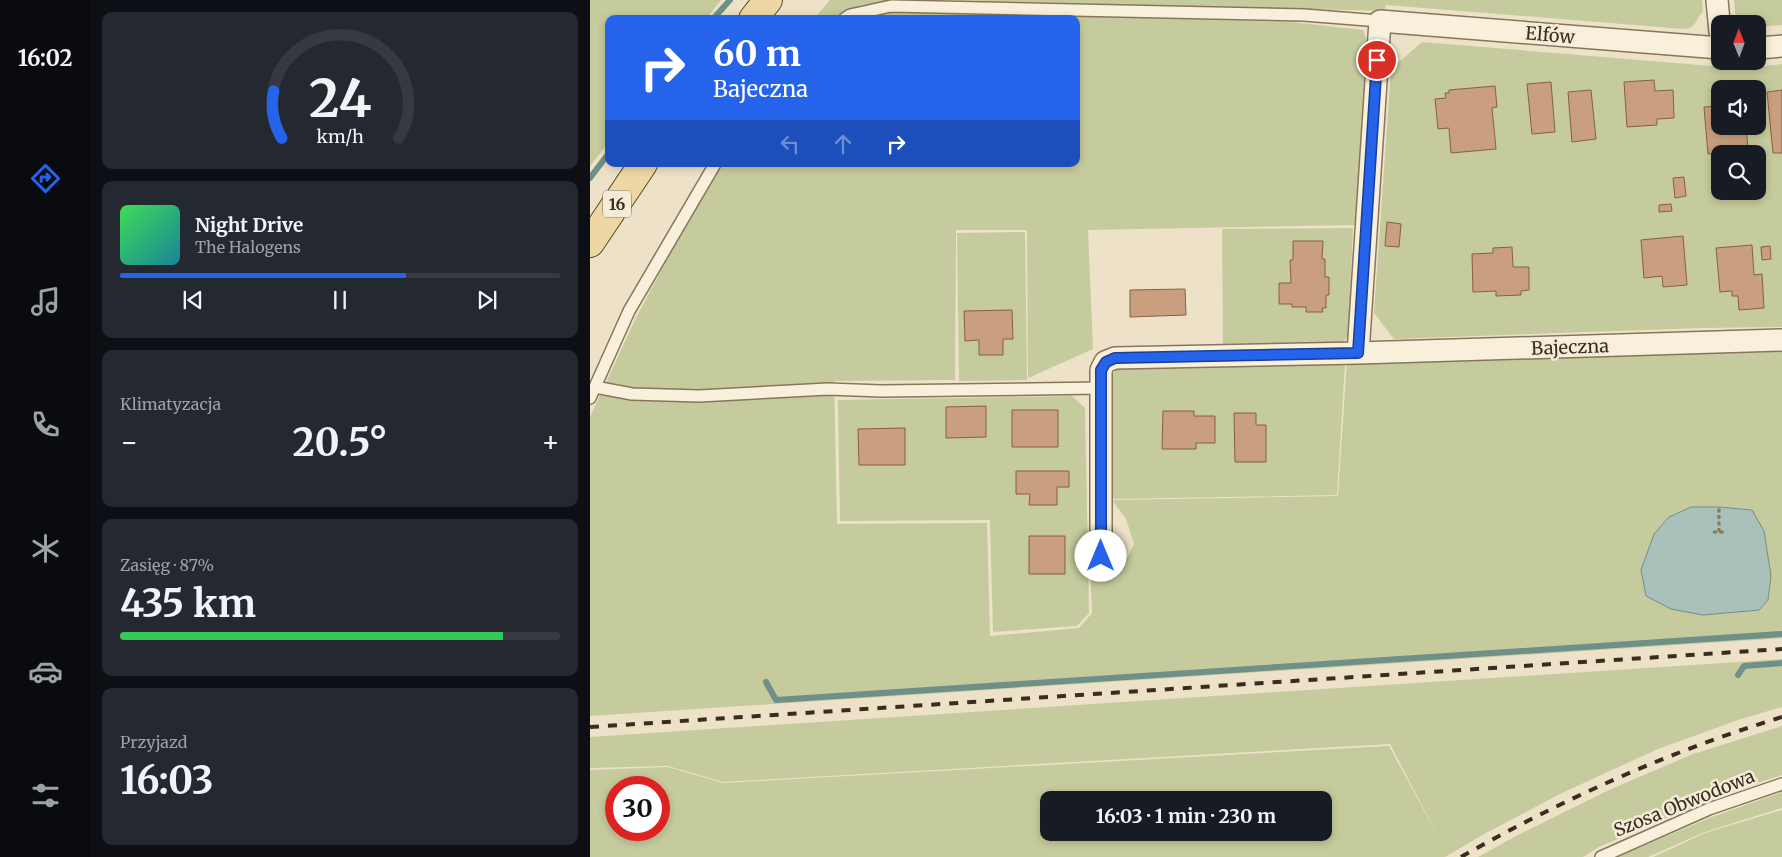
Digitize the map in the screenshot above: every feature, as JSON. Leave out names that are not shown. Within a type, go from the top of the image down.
[{"type":"main road","points":[[756,15],[768,0]]},
{"type":"main road","name":"16","points":[[590,243],[641,167]]},
{"type":"street","points":[[1717,0],[1718,15]]},
{"type":"street","points":[[1358,353],[1380,21]]},
{"type":"street","name":"Elfów","points":[[1380,21],[1711,47]]},
{"type":"street","points":[[1766,47],[1782,46]]},
{"type":"street","name":"Bajeczna","points":[[1101,556],[1101,370],[1106,362],[1115,358],[1358,353],[1782,340]]},
{"type":"lane","points":[[849,15],[890,6],[1304,15],[1380,21]]},
{"type":"lane","points":[[590,398],[629,311],[713,167]]},
{"type":"lane","points":[[595,387],[632,394],[699,396],[828,389],[881,391],[1101,388]]},
{"type":"lane","name":"Szosa Obwodowa","points":[[1600,857],[1709,809],[1782,784]]},
{"type":"path","points":[[1719,506],[1719,532]]},
{"type":"path","points":[[1713,532],[1725,532]]},
{"type":"green space","points":[[590,0],[721,0],[709,15],[605,15],[605,147],[590,166]]},
{"type":"green space","points":[[830,0],[894,0],[861,5],[840,15],[817,15]]},
{"type":"green space","points":[[949,0],[1702,0],[1703,12],[1694,25],[1684,29],[1386,5],[1384,11]]},
{"type":"green space","points":[[1734,0],[1782,0],[1782,25],[1766,26],[1766,15],[1735,15]]},
{"type":"green space","points":[[926,12],[1036,15],[880,15],[885,13]]},
{"type":"green space","points":[[1080,16],[1291,22],[1363,30],[1370,50],[1355,225],[1088,230],[1093,349],[1028,378],[1027,230],[956,230],[955,380],[834,381],[837,524],[987,523],[990,636],[1079,628],[1092,613],[1090,568],[1118,566],[1126,559],[1134,544],[1126,519],[1112,500],[1338,496],[1347,360],[1782,347],[1782,638],[590,716],[590,417],[635,320],[687,221],[721,167],[1080,167]]},
{"type":"green space","points":[[1422,42],[1711,66],[1711,70],[1766,70],[1766,66],[1782,64],[1782,327],[1394,339],[1374,313],[1391,69]]},
{"type":"green space","points":[[1353,228],[1348,337],[1339,345],[1223,347],[1222,229]]},
{"type":"green space","points":[[1025,232],[1027,380],[959,381],[957,233]]},
{"type":"green space","points":[[1345,363],[1337,495],[1112,499],[1111,376],[1119,368]]},
{"type":"green space","points":[[1072,396],[1085,408],[1089,613],[1077,626],[993,632],[990,520],[840,521],[838,400]]},
{"type":"green space","points":[[1782,659],[1782,707],[1738,720],[1658,749],[1564,792],[1445,857],[590,857],[590,770],[668,767],[723,783],[1389,746],[1440,840],[1390,744],[723,782],[668,766],[590,768],[590,737]]},
{"type":"green space","points":[[1782,726],[1782,775],[1738,789],[1656,822],[1599,847],[1583,857],[1478,857],[1609,790],[1693,754]]},
{"type":"green space","points":[[1782,792],[1782,808],[1705,832],[1648,857],[1617,857],[1712,817]]},
{"type":"green space","points":[[1782,810],[1782,857],[1653,857],[1705,833]]},
{"type":"water","points":[[1691,507],[1752,510],[1764,531],[1771,576],[1768,600],[1759,610],[1703,615],[1671,609],[1646,596],[1641,570],[1654,534],[1669,517]]},
{"type":"building","points":[[1654,80],[1655,91],[1673,90],[1674,118],[1657,119],[1657,125],[1627,127],[1624,82]]},
{"type":"building","points":[[1551,82],[1555,132],[1532,134],[1527,84]]},
{"type":"building","points":[[1495,86],[1497,107],[1492,108],[1496,149],[1451,153],[1449,128],[1438,129],[1435,99],[1446,98],[1445,93],[1449,93],[1449,90]]},
{"type":"building","points":[[1591,90],[1596,139],[1572,142],[1568,92]]},
{"type":"building","points":[[1782,90],[1782,153],[1773,153],[1767,92]]},
{"type":"building","points":[[1704,107],[1711,107],[1711,135],[1747,135],[1748,145],[1711,145],[1711,154],[1708,154]]},
{"type":"building","points":[[1684,177],[1686,196],[1675,198],[1673,178]]},
{"type":"building","points":[[1671,204],[1672,211],[1659,212],[1659,205]]},
{"type":"building","points":[[1387,222],[1401,224],[1399,247],[1385,246]]},
{"type":"building","points":[[1683,236],[1687,285],[1663,287],[1662,276],[1644,278],[1641,240]]},
{"type":"building","points":[[1293,241],[1323,241],[1322,259],[1325,259],[1325,277],[1329,277],[1329,295],[1326,295],[1326,308],[1322,308],[1323,312],[1306,312],[1306,307],[1292,307],[1292,304],[1279,304],[1279,283],[1291,283],[1290,260],[1293,260]]},
{"type":"building","points":[[1752,245],[1754,275],[1762,274],[1764,308],[1739,310],[1738,296],[1732,296],[1732,291],[1720,292],[1716,248]]},
{"type":"building","points":[[1770,246],[1771,259],[1762,260],[1761,247]]},
{"type":"building","points":[[1512,247],[1513,267],[1529,267],[1529,290],[1521,291],[1521,295],[1496,296],[1496,291],[1473,292],[1472,254],[1493,253],[1493,248]]},
{"type":"building","points":[[1185,289],[1186,315],[1130,317],[1130,290]]},
{"type":"building","points":[[1012,310],[1013,339],[1003,339],[1003,355],[979,355],[979,340],[965,341],[964,311]]},
{"type":"building","points":[[986,406],[986,437],[946,438],[946,407]]},
{"type":"building","points":[[1012,410],[1058,410],[1058,447],[1012,447]]},
{"type":"building","points":[[1163,411],[1194,411],[1194,416],[1215,416],[1215,443],[1196,443],[1196,449],[1162,449]]},
{"type":"building","points":[[1234,413],[1256,413],[1256,425],[1266,425],[1266,462],[1235,462]]},
{"type":"building","points":[[905,428],[905,465],[859,465],[858,429]]},
{"type":"building","points":[[1016,471],[1069,471],[1069,487],[1057,487],[1057,505],[1029,505],[1030,494],[1016,494]]},
{"type":"building","points":[[1029,536],[1065,536],[1065,574],[1029,574]]},
{"type":"waterway","points":[[717,15],[730,0]]},
{"type":"waterway","points":[[590,178],[605,158]]},
{"type":"waterway","points":[[766,682],[776,700],[1782,634]]},
{"type":"waterway","points":[[1738,675],[1744,666],[1782,663]]},
{"type":"railway","points":[[590,727],[1782,649]]},
{"type":"railway","points":[[1461,857],[1538,815],[1618,778],[1699,745],[1782,717]]},
{"type":"route","points":[[1101,556],[1101,370],[1106,362],[1115,358],[1358,353],[1377,60]]}]
